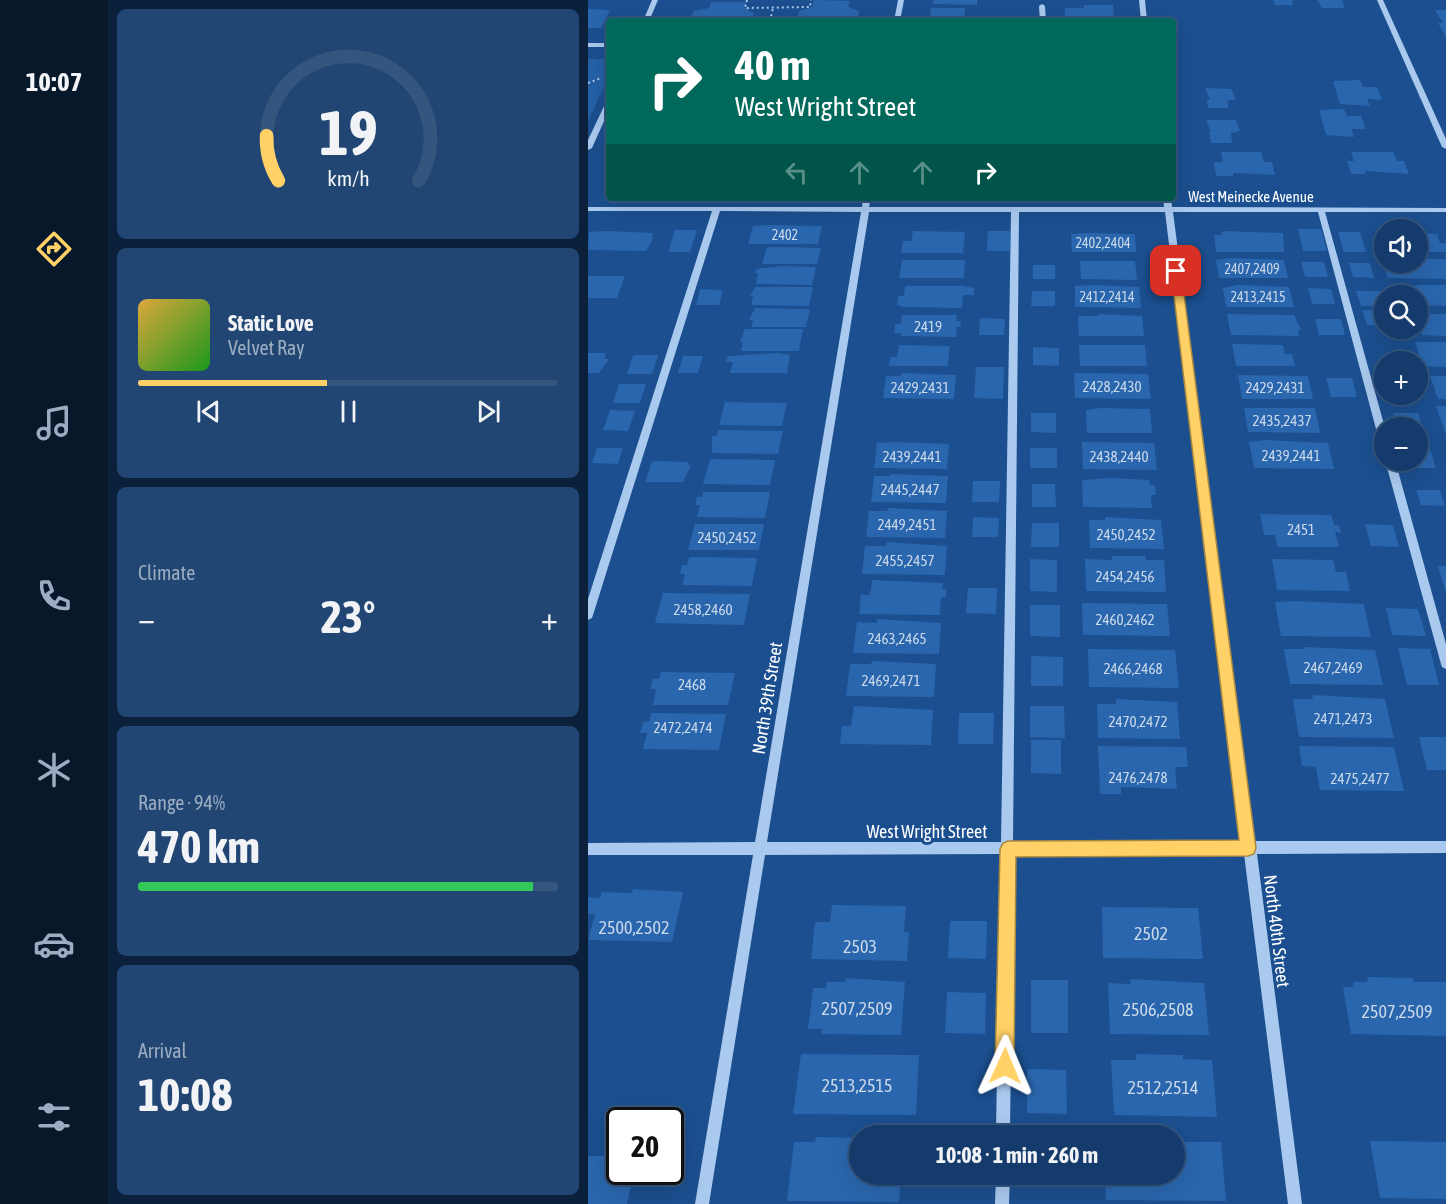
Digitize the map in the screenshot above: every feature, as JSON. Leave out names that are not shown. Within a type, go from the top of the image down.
[{"type":"street","points":[[647,18],[655,0]]},
{"type":"street","points":[[898,18],[901,0]]},
{"type":"street","points":[[1142,0],[1144,18]]},
{"type":"street","points":[[1380,0],[1446,147]]},
{"type":"street","points":[[1042,6],[1043,18]]},
{"type":"street","points":[[588,45],[606,45]]},
{"type":"street","points":[[588,148],[606,109]]},
{"type":"street","name":"West Meinecke Avenue","points":[[588,209],[717,209],[866,204],[1016,209],[1168,204],[1321,210],[1446,210]]},
{"type":"street","name":"North 39th Street","points":[[702,1204],[866,204]]},
{"type":"street","name":"North 40th Street","points":[[1168,204],[1295,1204]]},
{"type":"street","points":[[588,615],[717,209]]},
{"type":"street","points":[[1004,1125],[1016,209]]},
{"type":"street","points":[[1321,210],[1378,417]]},
{"type":"street","points":[[1393,471],[1446,664]]},
{"type":"street","name":"West Wright Street","points":[[588,849],[1446,847]]},
{"type":"street","points":[[1002,1204],[1003,1185]]},
{"type":"path","points":[[747,0],[745,8],[810,7],[811,0]]},
{"type":"path","points":[[771,18],[773,8]]},
{"type":"path","points":[[588,83],[601,78]]},
{"type":"shaded area","points":[[588,59],[606,59],[606,82],[588,121]]},
{"type":"building","points":[[814,0],[850,1],[848,7],[859,11],[857,18],[797,18],[799,11],[812,7]]},
{"type":"building","points":[[933,0],[977,0],[977,5],[933,4]]},
{"type":"building","points":[[1273,0],[1292,0],[1293,5],[1275,5]]},
{"type":"building","points":[[1317,0],[1342,0],[1345,8],[1322,8]]},
{"type":"building","points":[[711,2],[747,2],[744,8],[750,8],[749,12],[754,12],[752,18],[691,18],[694,11],[709,8]]},
{"type":"building","points":[[1084,5],[1113,5],[1114,18],[1065,18],[1065,8],[1084,8]]},
{"type":"building","points":[[931,8],[965,8],[964,18],[929,18]]},
{"type":"building","points":[[588,9],[610,10],[601,28],[588,28]]},
{"type":"building","points":[[1435,10],[1446,10],[1446,37],[1438,23],[1443,23]]},
{"type":"building","points":[[1360,80],[1363,87],[1377,87],[1382,100],[1367,99],[1370,106],[1340,104],[1333,81]]},
{"type":"building","points":[[1205,88],[1231,89],[1236,99],[1227,101],[1229,108],[1208,108],[1207,100],[1210,100]]},
{"type":"building","points":[[1344,109],[1347,116],[1361,116],[1366,129],[1351,129],[1354,137],[1326,135],[1319,110]]},
{"type":"building","points":[[1206,120],[1236,120],[1240,131],[1231,133],[1232,143],[1211,143],[1209,132],[1211,132]]},
{"type":"building","points":[[1221,152],[1261,152],[1264,162],[1272,162],[1275,175],[1233,173],[1233,176],[1216,176],[1214,162],[1223,162]]},
{"type":"building","points":[[1351,152],[1393,152],[1397,161],[1404,161],[1409,174],[1365,171],[1366,174],[1351,174],[1347,161],[1354,161]]},
{"type":"building","points":[[753,226],[822,226],[818,244],[748,244]]},
{"type":"building","points":[[1298,229],[1321,229],[1327,251],[1303,251]]},
{"type":"building","points":[[675,230],[697,230],[690,252],[668,252]]},
{"type":"building","points":[[913,231],[965,232],[963,253],[901,253],[903,241],[911,241]]},
{"type":"building","points":[[988,231],[1010,231],[1010,251],[987,251]]},
{"type":"building","points":[[1223,231],[1283,233],[1284,252],[1216,252],[1214,235],[1221,235]]},
{"type":"building","points":[[589,232],[653,233],[652,237],[654,237],[646,251],[588,250]]},
{"type":"building","points":[[1338,232],[1360,232],[1366,252],[1344,252]]},
{"type":"building","points":[[1071,234],[1135,234],[1136,252],[1072,252]]},
{"type":"building","points":[[1428,234],[1437,234],[1440,243],[1446,243],[1446,252],[1428,252]]},
{"type":"building","points":[[767,247],[821,248],[817,264],[762,264]]},
{"type":"building","points":[[1231,258],[1284,260],[1288,278],[1219,278],[1216,260]]},
{"type":"building","points":[[1428,259],[1446,259],[1446,279],[1388,278],[1386,273],[1428,273]]},
{"type":"building","points":[[902,260],[965,260],[964,278],[899,278]]},
{"type":"building","points":[[1080,261],[1135,261],[1137,280],[1081,279]]},
{"type":"building","points":[[1301,262],[1324,262],[1328,277],[1305,277]]},
{"type":"building","points":[[1349,263],[1370,263],[1374,278],[1353,277]]},
{"type":"building","points":[[1033,265],[1055,265],[1055,279],[1033,279]]},
{"type":"building","points":[[783,266],[816,267],[812,285],[756,284],[758,273],[755,273],[756,269]]},
{"type":"building","points":[[588,276],[625,276],[617,298],[588,298]]},
{"type":"building","points":[[1237,285],[1289,287],[1294,307],[1226,307],[1223,288]]},
{"type":"building","points":[[1428,285],[1446,285],[1446,306],[1428,305]]},
{"type":"building","points":[[905,286],[963,286],[974,288],[974,295],[963,295],[962,308],[903,307],[897,305],[898,296],[904,296]]},
{"type":"building","points":[[1075,286],[1139,287],[1141,308],[1075,307]]},
{"type":"building","points":[[755,287],[813,287],[809,306],[751,305],[753,296],[750,296]]},
{"type":"building","points":[[1308,288],[1331,289],[1335,304],[1312,304]]},
{"type":"building","points":[[700,289],[723,290],[719,305],[696,305]]},
{"type":"building","points":[[1032,291],[1055,291],[1055,306],[1031,306]]},
{"type":"building","points":[[1356,291],[1374,291],[1374,306],[1361,306]]},
{"type":"building","points":[[755,308],[810,309],[806,327],[751,327],[753,320],[749,320]]},
{"type":"building","points":[[1362,310],[1374,310],[1374,325],[1367,325]]},
{"type":"building","points":[[1099,314],[1142,316],[1144,336],[1079,336],[1078,316],[1099,316]]},
{"type":"building","points":[[1227,314],[1294,315],[1301,330],[1298,330],[1299,336],[1231,335]]},
{"type":"building","points":[[1428,314],[1446,314],[1446,336],[1428,335]]},
{"type":"building","points":[[902,315],[957,315],[956,321],[961,321],[960,327],[957,327],[956,337],[901,336],[901,333],[894,333],[895,324],[901,324]]},
{"type":"building","points":[[980,318],[1005,319],[1004,335],[979,335]]},
{"type":"building","points":[[1315,319],[1341,319],[1345,335],[1319,335]]},
{"type":"building","points":[[745,329],[803,329],[799,351],[741,351],[743,342],[740,342]]},
{"type":"building","points":[[1415,342],[1446,342],[1446,367],[1428,366],[1428,351],[1418,351]]},
{"type":"building","points":[[1232,344],[1283,345],[1285,354],[1292,354],[1295,366],[1236,366]]},
{"type":"building","points":[[899,345],[950,346],[948,366],[889,366],[890,357],[897,357]]},
{"type":"building","points":[[1079,345],[1145,345],[1147,366],[1080,366]]},
{"type":"building","points":[[1033,347],[1059,348],[1059,366],[1033,365]]},
{"type":"building","points":[[588,353],[606,353],[604,359],[609,359],[599,373],[588,373]]},
{"type":"building","points":[[777,353],[790,355],[787,373],[730,373],[733,362],[726,362],[728,356]]},
{"type":"building","points":[[633,355],[658,355],[652,374],[627,374]]},
{"type":"building","points":[[683,356],[703,356],[698,373],[678,373]]},
{"type":"building","points":[[976,367],[1004,367],[1003,399],[974,398]]},
{"type":"building","points":[[901,373],[956,375],[954,399],[883,398],[886,376],[901,376]]},
{"type":"building","points":[[1074,373],[1148,374],[1151,399],[1075,398]]},
{"type":"building","points":[[1238,375],[1308,376],[1313,399],[1242,399]]},
{"type":"building","points":[[1430,376],[1446,376],[1446,399],[1438,399]]},
{"type":"building","points":[[1326,378],[1352,378],[1357,397],[1331,397]]},
{"type":"building","points":[[619,384],[646,384],[640,403],[613,403]]},
{"type":"building","points":[[725,402],[787,403],[782,426],[719,425]]},
{"type":"building","points":[[1436,406],[1446,406],[1446,435]]},
{"type":"building","points":[[1244,408],[1315,408],[1320,433],[1248,432]]},
{"type":"building","points":[[1150,409],[1152,433],[1087,433],[1086,410]]},
{"type":"building","points":[[610,410],[635,411],[628,431],[603,430]]},
{"type":"building","points":[[1031,413],[1056,413],[1056,433],[1031,432]]},
{"type":"building","points":[[1393,413],[1418,413],[1419,417],[1394,417]]},
{"type":"building","points":[[718,430],[783,431],[778,454],[712,453],[712,436],[716,436]]},
{"type":"building","points":[[1266,440],[1328,443],[1334,469],[1254,468],[1249,442]]},
{"type":"building","points":[[1082,442],[1154,443],[1157,470],[1083,469]]},
{"type":"building","points":[[877,443],[949,444],[947,469],[874,468]]},
{"type":"building","points":[[597,448],[623,448],[618,464],[592,463]]},
{"type":"building","points":[[1030,448],[1057,448],[1057,468],[1030,468]]},
{"type":"building","points":[[1428,449],[1430,449],[1436,468],[1428,468]]},
{"type":"building","points":[[710,459],[775,460],[770,485],[703,484]]},
{"type":"building","points":[[652,461],[689,462],[688,465],[691,465],[683,482],[645,482]]},
{"type":"building","points":[[890,474],[948,476],[946,503],[871,502],[874,476],[890,476]]},
{"type":"building","points":[[1112,478],[1149,480],[1150,485],[1155,485],[1156,495],[1151,495],[1152,508],[1083,507],[1082,480]]},
{"type":"building","points":[[973,481],[1000,481],[999,502],[972,502]]},
{"type":"building","points":[[1032,484],[1055,484],[1056,507],[1032,507]]},
{"type":"building","points":[[1416,490],[1440,490],[1445,506],[1421,505]]},
{"type":"building","points":[[703,492],[770,492],[765,518],[697,517],[700,505],[695,505],[697,497],[702,497]]},
{"type":"building","points":[[888,508],[947,511],[945,538],[866,537],[869,511],[887,511]]},
{"type":"building","points":[[1260,514],[1331,515],[1334,525],[1339,525],[1341,533],[1335,532],[1339,547],[1277,547],[1275,535],[1264,535]]},
{"type":"building","points":[[973,517],[999,518],[998,537],[972,537]]},
{"type":"building","points":[[1105,517],[1161,520],[1164,549],[1090,548],[1089,520],[1105,520]]},
{"type":"building","points":[[1032,523],[1059,523],[1059,547],[1031,547]]},
{"type":"building","points":[[695,524],[764,524],[759,550],[688,550]]},
{"type":"building","points":[[1365,524],[1393,525],[1399,547],[1371,546]]},
{"type":"building","points":[[887,542],[947,546],[945,575],[862,574],[865,546],[886,546]]},
{"type":"building","points":[[1112,556],[1146,556],[1146,560],[1164,560],[1166,592],[1086,591],[1085,559],[1112,560]]},
{"type":"building","points":[[689,557],[757,558],[752,586],[682,585],[685,574],[680,574],[682,565],[687,565]]},
{"type":"building","points":[[1030,559],[1057,560],[1057,592],[1030,591]]},
{"type":"building","points":[[1272,559],[1333,560],[1336,572],[1346,572],[1350,591],[1277,590]]},
{"type":"building","points":[[1438,566],[1446,566],[1446,590],[1445,590]]},
{"type":"building","points":[[872,580],[943,583],[942,589],[946,589],[946,597],[941,597],[940,615],[859,614],[861,595],[870,595]]},
{"type":"building","points":[[968,588],[997,588],[996,614],[966,613]]},
{"type":"building","points":[[663,593],[750,594],[744,625],[655,623]]},
{"type":"building","points":[[1275,602],[1364,604],[1371,637],[1281,636]]},
{"type":"building","points":[[1082,603],[1167,604],[1170,636],[1083,635]]},
{"type":"building","points":[[1030,605],[1060,605],[1060,637],[1030,636]]},
{"type":"building","points":[[1386,608],[1418,609],[1426,636],[1392,635]]},
{"type":"building","points":[[877,619],[941,623],[939,654],[853,653],[857,622],[877,623]]},
{"type":"building","points":[[1303,647],[1375,650],[1383,685],[1290,684],[1284,649],[1304,649]]},
{"type":"building","points":[[1398,648],[1430,649],[1439,685],[1407,685]]},
{"type":"building","points":[[1088,649],[1175,650],[1179,688],[1089,687]]},
{"type":"building","points":[[1031,656],[1063,657],[1063,686],[1031,686]]},
{"type":"building","points":[[872,661],[936,664],[934,697],[846,696],[850,664],[871,664]]},
{"type":"building","points":[[661,672],[735,673],[728,705],[653,705],[656,689],[650,689],[653,679],[659,679]]},
{"type":"building","points":[[1312,695],[1385,699],[1394,738],[1299,737],[1293,699],[1313,699]]},
{"type":"building","points":[[1116,699],[1177,702],[1180,739],[1098,738],[1097,704],[1116,704]]},
{"type":"building","points":[[854,706],[933,710],[931,745],[840,744],[842,726],[851,726]]},
{"type":"building","points":[[1030,706],[1064,706],[1065,738],[1030,737]]},
{"type":"building","points":[[651,713],[726,714],[719,750],[643,749],[647,733],[640,733],[643,722],[649,722]]},
{"type":"building","points":[[959,713],[994,713],[993,744],[958,744]]},
{"type":"building","points":[[1419,737],[1446,737],[1446,770],[1427,770]]},
{"type":"building","points":[[1031,740],[1061,740],[1061,774],[1031,773]]},
{"type":"building","points":[[1098,746],[1186,747],[1188,767],[1175,767],[1177,789],[1121,787],[1121,794],[1100,794]]},
{"type":"building","points":[[1299,746],[1394,747],[1404,791],[1320,790],[1316,767],[1302,766]]},
{"type":"building","points":[[633,889],[683,892],[672,942],[588,940],[595,914],[588,914],[588,897],[600,898],[602,892],[632,893]]},
{"type":"building","points":[[832,905],[906,906],[904,932],[909,932],[907,961],[811,959],[815,922],[830,922]]},
{"type":"building","points":[[1102,907],[1198,908],[1203,959],[1103,958]]},
{"type":"building","points":[[950,921],[987,921],[986,959],[948,958]]},
{"type":"building","points":[[1367,977],[1413,978],[1413,982],[1446,982],[1446,1036],[1351,1034],[1343,987],[1354,987],[1353,982],[1368,982]]},
{"type":"building","points":[[846,978],[905,982],[901,1035],[821,1034],[822,1029],[808,1029],[813,988],[826,988],[827,982],[845,982]]},
{"type":"building","points":[[1130,979],[1204,983],[1209,1035],[1110,1034],[1108,983],[1131,984]]},
{"type":"building","points":[[1031,980],[1068,980],[1068,1033],[1031,1033]]},
{"type":"building","points":[[947,992],[986,993],[985,1034],[945,1033]]},
{"type":"building","points":[[801,1054],[919,1055],[916,1115],[793,1114]]},
{"type":"building","points":[[1136,1054],[1183,1055],[1183,1059],[1212,1060],[1217,1117],[1114,1115],[1111,1060],[1136,1060]]},
{"type":"building","points":[[1027,1069],[1066,1070],[1067,1114],[1027,1113]]},
{"type":"building","points":[[816,1137],[849,1138],[849,1185],[900,1185],[899,1202],[787,1201],[794,1142],[815,1142]]},
{"type":"building","points":[[1370,1141],[1446,1142],[1446,1199],[1380,1198]]},
{"type":"building","points":[[1185,1142],[1221,1142],[1226,1201],[1106,1200],[1105,1185],[1185,1185]]},
{"type":"building","points":[[588,1156],[606,1156],[606,1185],[631,1185],[627,1204],[588,1204]]},
{"type":"route","points":[[1005,1066],[1008,849],[1248,848],[1176,271]]}]
